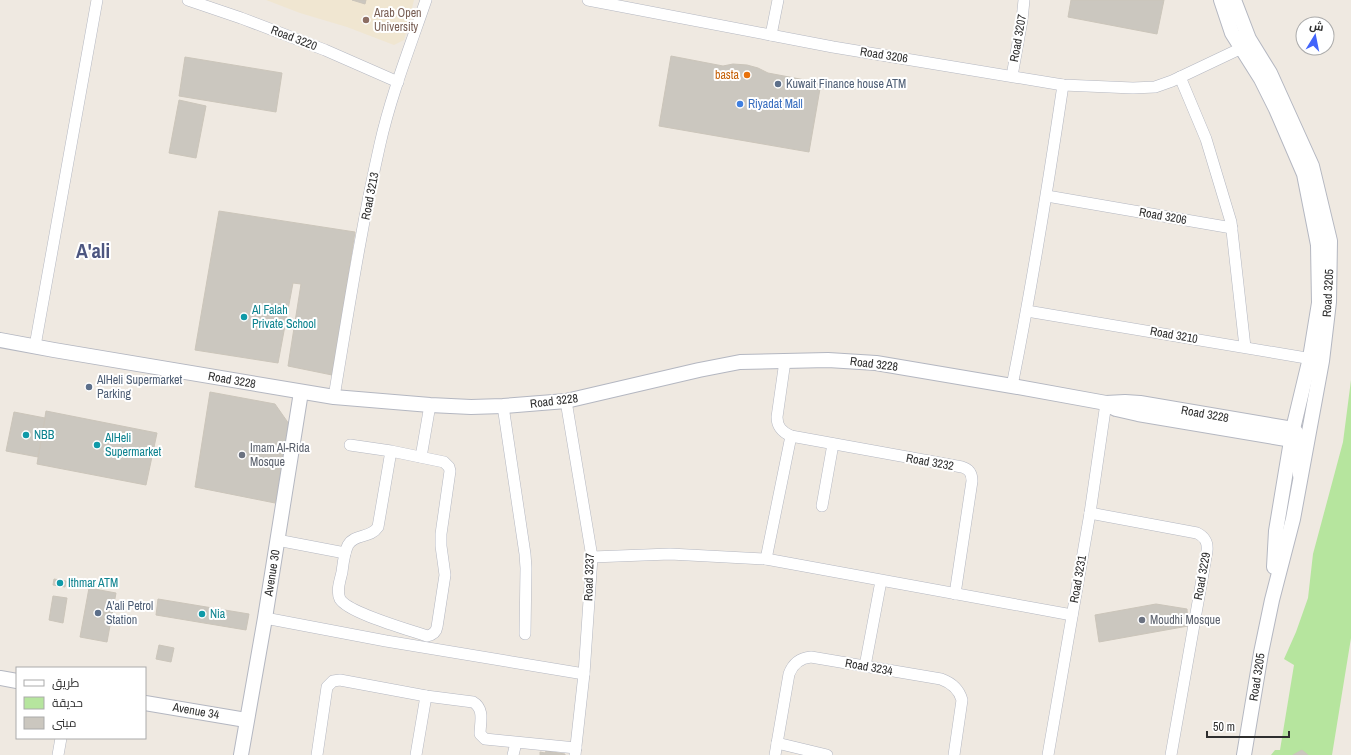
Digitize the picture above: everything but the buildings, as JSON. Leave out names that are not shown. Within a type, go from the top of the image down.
[{"type":"street","points":[[35,346],[97,0]]},
{"type":"street","name":"Road 3220","points":[[188,0],[201,2],[325,50],[398,82]]},
{"type":"street","name":"Road 3213","points":[[334,397],[379,150],[398,82],[426,0]]},
{"type":"street","name":"Road 3206","points":[[588,0],[832,47],[1063,85],[1133,88],[1155,87],[1180,78],[1247,45]]},
{"type":"street","points":[[771,35],[778,0]]},
{"type":"street","name":"Road 3207","points":[[1012,76],[1024,0]]},
{"type":"street","name":"Road 3205","points":[[1221,0],[1232,33],[1247,45]]},
{"type":"street","name":"Road 3205","points":[[1234,0],[1247,45],[1304,174],[1318,245],[1319,303],[1310,424],[1293,519],[1272,600],[1261,653],[1244,755]]},
{"type":"street","points":[[1180,78],[1206,139],[1232,228],[1245,347]]},
{"type":"street","points":[[1012,386],[1047,196],[1063,85]]},
{"type":"street","name":"Road 3206","points":[[1047,196],[1232,228]]},
{"type":"street","name":"Road 3210","points":[[1027,310],[1316,359]]},
{"type":"street","name":"Road 3228","points":[[0,340],[334,397],[471,407],[566,401],[740,362],[828,360],[876,363],[1106,403],[1140,403],[1295,435]]},
{"type":"street","name":"Road 3205","points":[[1272,600],[1276,531],[1295,435],[1316,359]]},
{"type":"street","points":[[766,559],[791,436],[780,430],[777,424],[785,361]]},
{"type":"street","name":"Avenue 30","points":[[241,755],[265,618],[301,392]]},
{"type":"street","name":"Road 3237","points":[[566,401],[592,557],[584,674],[576,752]]},
{"type":"street","name":"Road 3231","points":[[1048,755],[1090,512],[1106,403]]},
{"type":"street","points":[[421,457],[430,405]]},
{"type":"street","points":[[503,406],[525,554],[525,634]]},
{"type":"street","points":[[1300,475],[1301,444],[1295,435],[1306,432],[1310,424]]},
{"type":"street","name":"Road 3232","points":[[791,436],[962,467],[968,470],[972,477],[972,481],[955,594]]},
{"type":"street","points":[[822,506],[834,444]]},
{"type":"street","points":[[350,445],[391,451],[444,462],[449,468],[450,471],[441,534],[445,575],[437,627],[435,633],[427,636],[382,622],[344,604],[341,601],[338,592],[345,553],[351,541],[371,534],[378,527],[391,451]]},
{"type":"street","name":"Road 3229","points":[[1090,512],[1197,533],[1203,537],[1207,543],[1207,551],[1171,755]]},
{"type":"street","points":[[277,540],[345,553]]},
{"type":"street","points":[[592,557],[670,554],[766,559],[1072,615]]},
{"type":"street","points":[[865,666],[881,581]]},
{"type":"street","points":[[265,618],[386,641],[584,674]]},
{"type":"street","name":"Road 3234","points":[[775,755],[789,674],[795,663],[805,657],[811,657],[941,679],[952,684],[960,694],[962,700],[954,755]]},
{"type":"street","points":[[0,678],[16,681]]},
{"type":"street","points":[[317,755],[326,691],[333,681],[340,680],[426,696],[473,702],[480,710],[480,732],[483,738],[576,752]]},
{"type":"street","points":[[416,755],[426,696]]},
{"type":"street","name":"Avenue 34","points":[[146,703],[246,720]]},
{"type":"street","points":[[58,755],[61,739]]},
{"type":"street","points":[[514,755],[516,742]]},
{"type":"street","points":[[777,743],[827,755]]},
{"type":"shaded area","name":"Arab Open University","points":[[266,0],[414,0],[404,40],[394,45],[347,27],[300,13]]},
{"type":"green space","points":[[1351,380],[1351,638],[1332,755],[1271,755],[1275,750],[1280,750],[1294,665],[1284,659],[1296,632],[1308,598],[1313,554],[1343,442]]},
{"type":"place","name":"Arab Open University","points":[[366,20]]},
{"type":"place","name":"basta","points":[[747,75]]},
{"type":"place","name":"Kuwait Finance house ATM","points":[[778,84]]},
{"type":"place","name":"Riyadat Mall","points":[[740,104]]},
{"type":"place","name":"Al Falah Private School","points":[[244,317]]},
{"type":"place","name":"AlHeli Supermarket Parking","points":[[89,387]]},
{"type":"place","name":"NBB","points":[[26,435]]},
{"type":"place","name":"AlHeli Supermarket","points":[[97,445]]},
{"type":"place","name":"Imam Al-Rida Mosque","points":[[242,455]]},
{"type":"place","name":"Ithmar ATM","points":[[60,583]]},
{"type":"place","name":"A'ali Petrol Station","points":[[98,613]]},
{"type":"place","name":"Nia","points":[[202,614]]},
{"type":"place","name":"Moudhi Mosque","points":[[1142,620]]},
{"type":"district","name":"A'ali","points":[[93,250]]}]
